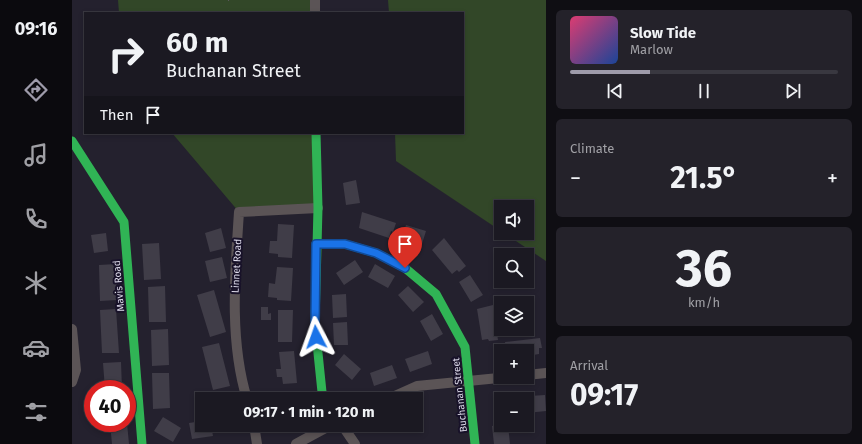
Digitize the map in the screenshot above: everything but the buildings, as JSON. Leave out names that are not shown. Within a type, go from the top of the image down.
[{"type":"street","points":[[315,0],[315,12]]},
{"type":"street","points":[[316,134],[318,208],[315,324],[322,392]]},
{"type":"street","name":"Mavis Road","points":[[73,146],[124,222],[142,444]]},
{"type":"street","name":"Linnet Road","points":[[245,392],[234,310],[239,212],[318,208]]},
{"type":"street","name":"Buchanan Street","points":[[316,244],[345,244],[376,253],[405,268],[436,294],[465,347],[470,381],[475,444]]},
{"type":"street","points":[[72,329],[76,370],[72,382]]},
{"type":"street","points":[[534,374],[546,373]]},
{"type":"street","points":[[403,392],[416,386],[494,379]]},
{"type":"street","points":[[255,432],[257,444]]},
{"type":"street","points":[[296,444],[318,432]]},
{"type":"street","points":[[347,432],[355,444]]},
{"type":"green space","points":[[118,0],[314,0],[315,12],[119,12]]},
{"type":"green space","points":[[388,0],[546,0],[546,261],[534,253],[534,248],[526,248],[514,240],[534,240],[534,200],[494,200],[494,226],[396,161],[395,134],[464,134],[464,12],[389,12]]},
{"type":"green space","points":[[173,134],[317,134],[318,208],[239,212]]},
{"type":"traffic: fast","points":[[316,134],[318,208],[315,324],[322,392]]},
{"type":"traffic: fast","points":[[72,141],[124,222],[142,444]]},
{"type":"traffic: fast","points":[[316,244],[345,244],[376,253],[405,268],[436,294],[465,347],[475,444]]},
{"type":"route","points":[[316,337],[316,244],[345,244],[376,253],[405,268]]}]
